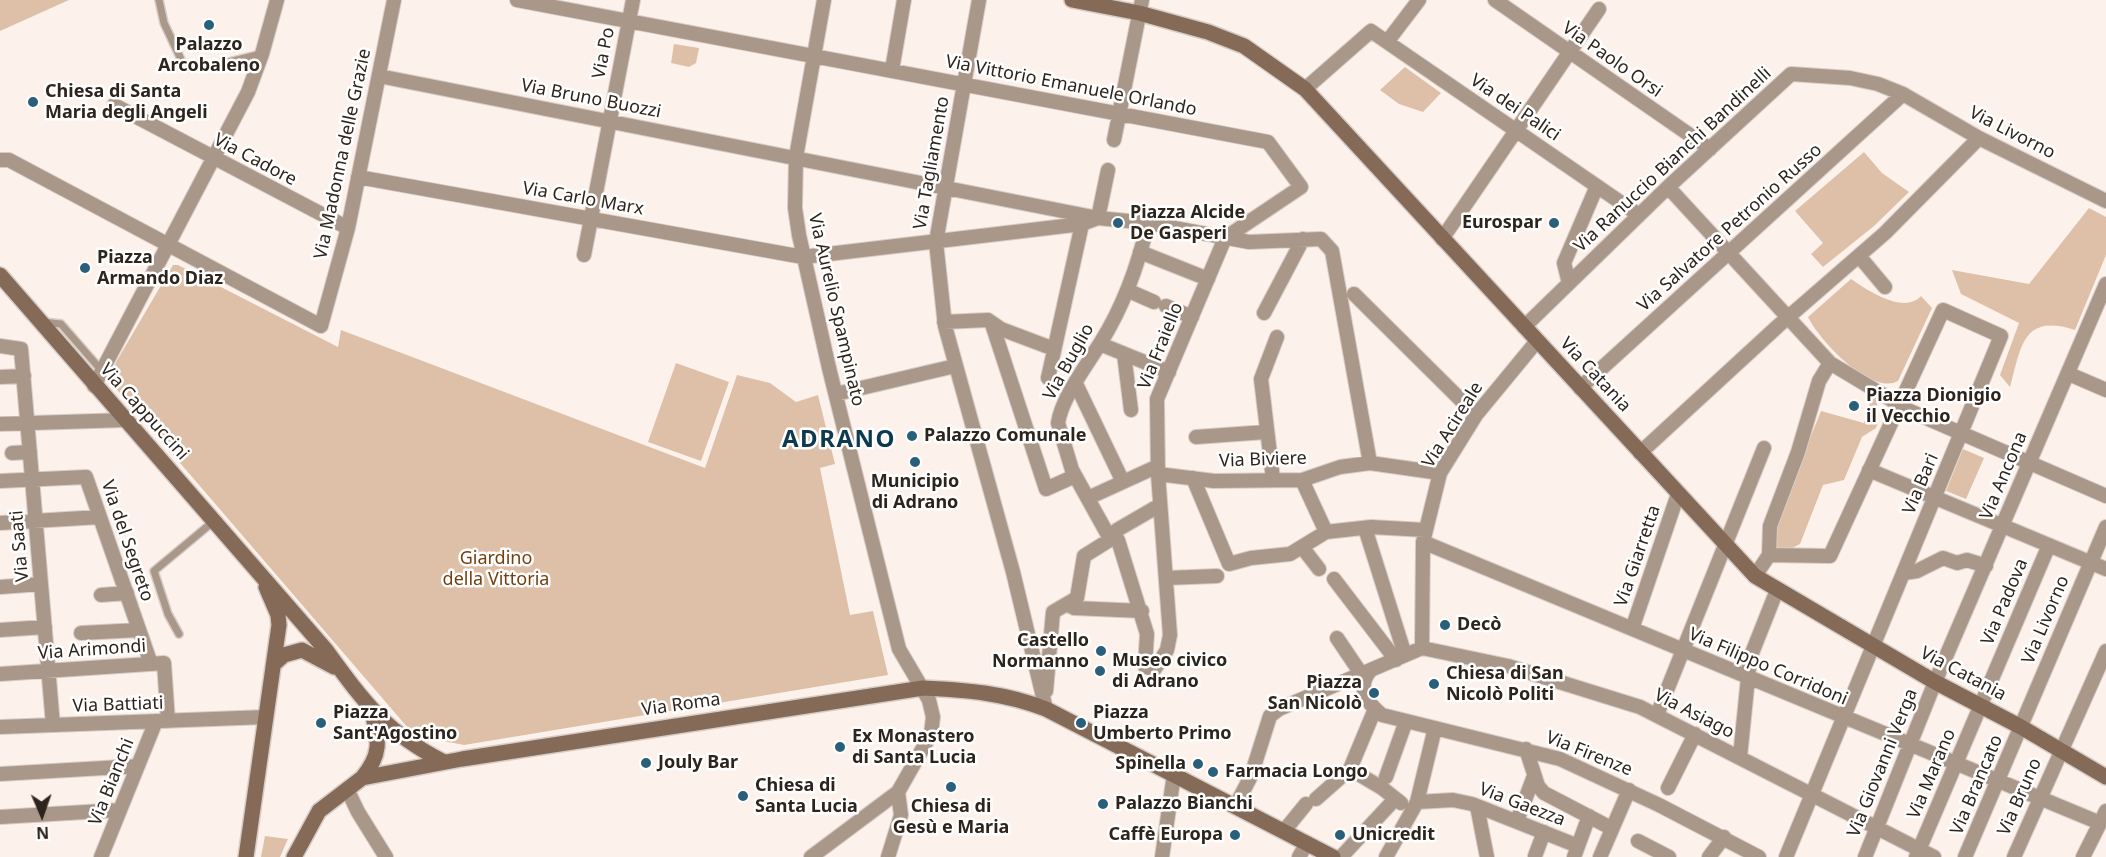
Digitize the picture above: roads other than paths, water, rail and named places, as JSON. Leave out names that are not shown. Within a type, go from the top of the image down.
[{"type":"street","points":[[94,386],[248,92],[262,54],[277,0]]},
{"type":"street","name":"Via Madonna delle Grazie","points":[[172,240],[321,326],[348,228],[394,0]]},
{"type":"street","name":"Via Vittorio Emanuele Orlando","points":[[517,0],[1268,142],[1300,187],[1225,238]]},
{"type":"street","name":"Via Po","points":[[584,255],[633,0]]},
{"type":"street","name":"Via Aurelio Spampinato","points":[[824,0],[796,157],[795,208],[803,257],[899,649],[923,688],[933,717],[931,734],[898,792]]},
{"type":"street","points":[[892,70],[904,0]]},
{"type":"street","name":"Via Tagliamento","points":[[979,0],[936,242],[944,322],[1023,610],[1045,706]]},
{"type":"street","name":"Via Catania","points":[[1072,0],[1140,7],[1208,32],[1244,46],[1305,90],[1755,576],[1935,682],[2106,777]]},
{"type":"street","points":[[1387,42],[1419,0]]},
{"type":"street","name":"Via Paolo Orsi","points":[[1495,0],[1710,149]]},
{"type":"street","points":[[1114,140],[1140,7]]},
{"type":"street","points":[[1442,239],[1599,9]]},
{"type":"street","name":"Via dei Palici","points":[[1305,90],[1371,31],[1639,215]]},
{"type":"street","name":"Via Ranuccio Bianchi Bandinelli","points":[[1524,327],[1668,187],[1791,74],[1850,78],[1878,84],[1903,94]]},
{"type":"street","name":"Via Bruno Buozzi","points":[[379,76],[945,186],[1146,229],[1249,242],[1303,239]]},
{"type":"street","name":"Via Livorno","points":[[1903,94],[1978,138],[2106,201]]},
{"type":"street","name":"Via Salvatore Petronio Russo","points":[[1580,388],[1903,94]]},
{"type":"street","name":"Via Cadore","points":[[114,105],[348,228]]},
{"type":"street","points":[[1640,453],[1778,326],[1784,312],[1885,233],[1978,138]]},
{"type":"street","points":[[0,160],[9,160],[172,240]]},
{"type":"street","points":[[1098,218],[1108,170]]},
{"type":"street","name":"Via Carlo Marx","points":[[358,177],[803,257],[1033,230],[1080,230],[1098,218]]},
{"type":"street","points":[[1569,283],[1564,263],[1597,186]]},
{"type":"street","points":[[1668,187],[1830,363],[1904,408],[2106,496]]},
{"type":"street","points":[[1033,230],[1044,218],[1040,205]]},
{"type":"street","name":"Via Buglio","points":[[1146,229],[1129,291],[1100,344],[1087,360],[1058,423],[1076,476],[1108,535],[1118,540],[1142,611],[1147,634],[1145,666],[1154,670],[1167,650],[1170,635]]},
{"type":"street","points":[[1048,378],[1080,230]]},
{"type":"street","name":"Via Fraiello","points":[[1170,635],[1158,470],[1157,399],[1225,238]]},
{"type":"street","points":[[1264,313],[1303,239],[1321,239],[1332,251],[1370,463]]},
{"type":"street","points":[[1140,252],[1208,279]]},
{"type":"street","points":[[1858,256],[1885,287]]},
{"type":"street","name":"Via Cappuccini","points":[[0,275],[82,373],[260,573],[372,712],[400,738],[444,762]]},
{"type":"street","name":"Via Ancona","points":[[1935,682],[2069,374],[2101,307],[2106,284]]},
{"type":"street","points":[[1129,291],[1192,317]]},
{"type":"street","points":[[1354,294],[1476,415]]},
{"type":"street","name":"Via Bari","points":[[1786,857],[2001,336],[1943,310],[1904,408]]},
{"type":"street","points":[[944,322],[988,320],[992,324],[1054,349]]},
{"type":"street","points":[[992,324],[1046,489],[1076,476]]},
{"type":"street","points":[[1273,479],[1261,379],[1277,337]]},
{"type":"street","name":"Via Acireale","points":[[1422,648],[1424,536],[1440,473],[1476,415],[1537,341]]},
{"type":"street","points":[[1100,344],[1169,372]]},
{"type":"street","name":"Via Saati","points":[[0,346],[21,349],[53,725]]},
{"type":"street","points":[[1124,354],[1131,410]]},
{"type":"street","points":[[1755,576],[1769,555],[1770,526],[1798,452],[1819,381],[1830,363]]},
{"type":"street","points":[[836,394],[955,366]]},
{"type":"street","points":[[2069,374],[2106,390]]},
{"type":"street","points":[[0,377],[24,376]]},
{"type":"street","points":[[1076,384],[1123,482]]},
{"type":"street","points":[[1769,555],[1830,556],[1875,472],[1904,408]]},
{"type":"street","points":[[0,424],[126,420]]},
{"type":"street","points":[[1196,437],[1266,432]]},
{"type":"street","points":[[1657,715],[1764,448]]},
{"type":"street","points":[[12,453],[30,452]]},
{"type":"street","name":"Via Biviere","points":[[1158,470],[1193,478],[1254,482],[1273,479],[1302,480],[1340,467],[1370,463],[1440,473]]},
{"type":"street","points":[[1088,498],[1123,482],[1158,470]]},
{"type":"street","points":[[1875,472],[2106,569]]},
{"type":"street","name":"Via del Segreto","points":[[0,481],[86,477],[151,664]]},
{"type":"street","points":[[1193,478],[1229,564],[1251,558],[1290,554],[1326,532],[1365,528],[1424,536]]},
{"type":"street","points":[[1302,480],[1326,532]]},
{"type":"street","name":"Via Giarretta","points":[[1632,629],[1678,494]]},
{"type":"street","points":[[1072,603],[1084,556],[1108,541],[1117,530],[1160,506]]},
{"type":"street","points":[[0,523],[100,517]]},
{"type":"street","name":"Via Livorno","points":[[2021,728],[2106,527]]},
{"type":"street","points":[[1365,528],[1401,641],[1397,654]]},
{"type":"street","name":"Via Filippo Corridoni","points":[[1424,536],[1683,651],[2039,799],[2103,817]]},
{"type":"street","name":"Via Padova","points":[[1980,706],[2049,545]]},
{"type":"street","points":[[1302,547],[1319,569]]},
{"type":"street","points":[[1904,573],[1917,571],[1942,558],[1957,563],[1967,560],[1986,566]]},
{"type":"street","points":[[246,857],[274,664],[278,615],[260,573]]},
{"type":"street","points":[[1166,578],[1216,576]]},
{"type":"street","points":[[1334,579],[1397,654]]},
{"type":"street","points":[[0,586],[41,584]]},
{"type":"street","points":[[1740,757],[1750,658],[1777,590]]},
{"type":"street","points":[[101,595],[127,593]]},
{"type":"street","points":[[1045,706],[1053,612],[1072,603],[1142,611]]},
{"type":"street","points":[[0,630],[45,627]]},
{"type":"street","points":[[81,633],[139,630]]},
{"type":"street","points":[[1284,831],[1311,801],[1350,769],[1375,709],[1363,693],[1363,671],[1337,638]]},
{"type":"street","points":[[1236,805],[1251,776],[1270,716],[1279,709],[1325,690],[1397,654],[1422,648]]},
{"type":"street","name":"Via Asiago","points":[[1422,648],[1508,666],[1640,707],[1876,828],[1917,853],[1934,857]]},
{"type":"street","points":[[274,664],[284,655],[302,650],[342,672]]},
{"type":"street","name":"Via Bruno","points":[[2014,857],[2106,651]]},
{"type":"street","name":"Via Arimondi","points":[[0,674],[164,663],[162,721]]},
{"type":"street","name":"Via Giovanni Verga","points":[[1865,857],[1935,682]]},
{"type":"street","name":"Via Roma","points":[[362,778],[444,762],[923,688],[985,691],[1045,706],[1333,857]]},
{"type":"street","name":"Via Marano","points":[[1917,853],[1980,706]]},
{"type":"street","name":"Via Firenze","points":[[1375,709],[1382,715],[1560,759],[1629,790],[1759,857]]},
{"type":"street","points":[[294,857],[320,811],[362,778],[378,752],[378,735],[372,712]]},
{"type":"street","name":"Via Battiati","points":[[1,727],[266,717]]},
{"type":"street","name":"Via Bianchi","points":[[101,857],[138,766],[162,721]]},
{"type":"street","points":[[1386,777],[1406,721]]},
{"type":"street","points":[[1386,857],[1414,807],[1436,728]]},
{"type":"street","name":"Via Brancato","points":[[1965,857],[2021,728]]},
{"type":"street","points":[[1668,788],[1695,734]]},
{"type":"street","points":[[1526,749],[1534,776],[1544,793],[1611,828]]},
{"type":"street","points":[[0,774],[138,766]]},
{"type":"street","points":[[1350,769],[1382,788],[1395,799],[1414,807]]},
{"type":"street","points":[[1162,857],[1174,774]]},
{"type":"street","points":[[1517,821],[1534,776]]},
{"type":"street","points":[[348,789],[358,812],[386,857]]},
{"type":"street","points":[[1600,857],[1629,790]]},
{"type":"street","points":[[811,857],[898,792],[901,814],[888,857]]},
{"type":"street","points":[[1341,857],[1395,799]]},
{"type":"street","name":"Via Gaezza","points":[[1414,807],[1453,800],[1476,806],[1544,832],[1576,851]]},
{"type":"street","points":[[1476,806],[1487,857]]},
{"type":"street","points":[[0,817],[120,810]]},
{"type":"street","points":[[1576,851],[1589,816]]},
{"type":"street","points":[[2083,857],[2103,817]]},
{"type":"street","points":[[1535,856],[1544,832]]},
{"type":"street","points":[[1709,857],[1722,836]]},
{"type":"street","points":[[1638,841],[1669,857]]},
{"type":"street","points":[[1299,857],[1307,843]]},
{"type":"street","points":[[90,857],[101,857]]},
{"type":"lane","points":[[159,0],[164,23],[185,68],[225,63],[262,54]]},
{"type":"lane","points":[[39,321],[61,324],[102,371]]},
{"type":"lane","points":[[82,373],[85,351]]},
{"type":"lane","points":[[179,634],[168,614],[154,571],[214,521]]},
{"type":"place","name":"Palazzo Arcobaleno","points":[[209,25]]},
{"type":"place","name":"Chiesa di Santa Maria degli Angeli","points":[[33,102]]},
{"type":"place","name":"Piazza Alcide De Gasperi","points":[[1118,223]]},
{"type":"place","name":"Eurospar","points":[[1554,223]]},
{"type":"place","name":"Piazza Armando Diaz","points":[[85,268]]},
{"type":"place","name":"Piazza Dionigio il Vecchio","points":[[1854,406]]},
{"type":"place","name":"Palazzo Comunale","points":[[912,436]]},
{"type":"place","name":"Municipio di Adrano","points":[[915,462]]},
{"type":"place","name":"Decò","points":[[1445,625]]},
{"type":"place","name":"Castello Normanno","points":[[1101,651]]},
{"type":"place","name":"Museo civico di Adrano","points":[[1100,671]]},
{"type":"place","name":"Chiesa di San Nicolò Politi","points":[[1434,684]]},
{"type":"place","name":"Piazza San Nicolò","points":[[1374,693]]},
{"type":"place","name":"Piazza Sant'Agostino","points":[[321,723]]},
{"type":"place","name":"Piazza Umberto Primo","points":[[1081,723]]},
{"type":"place","name":"Ex Monastero di Santa Lucia","points":[[840,747]]},
{"type":"place","name":"Jouly Bar","points":[[646,763]]},
{"type":"place","name":"Spinella","points":[[1198,764]]},
{"type":"place","name":"Farmacia Longo","points":[[1213,772]]},
{"type":"place","name":"Chiesa di Gesù e Maria","points":[[951,787]]},
{"type":"place","name":"Chiesa di Santa Lucia","points":[[743,796]]},
{"type":"place","name":"Palazzo Bianchi","points":[[1103,804]]},
{"type":"place","name":"Caffè Europa","points":[[1235,835]]},
{"type":"place","name":"Unicredit","points":[[1340,835]]},
{"type":"district","name":"ADRANO","points":[[839,440]]},
{"type":"park label","name":"Giardino della Vittoria","points":[[496,569]]}]
